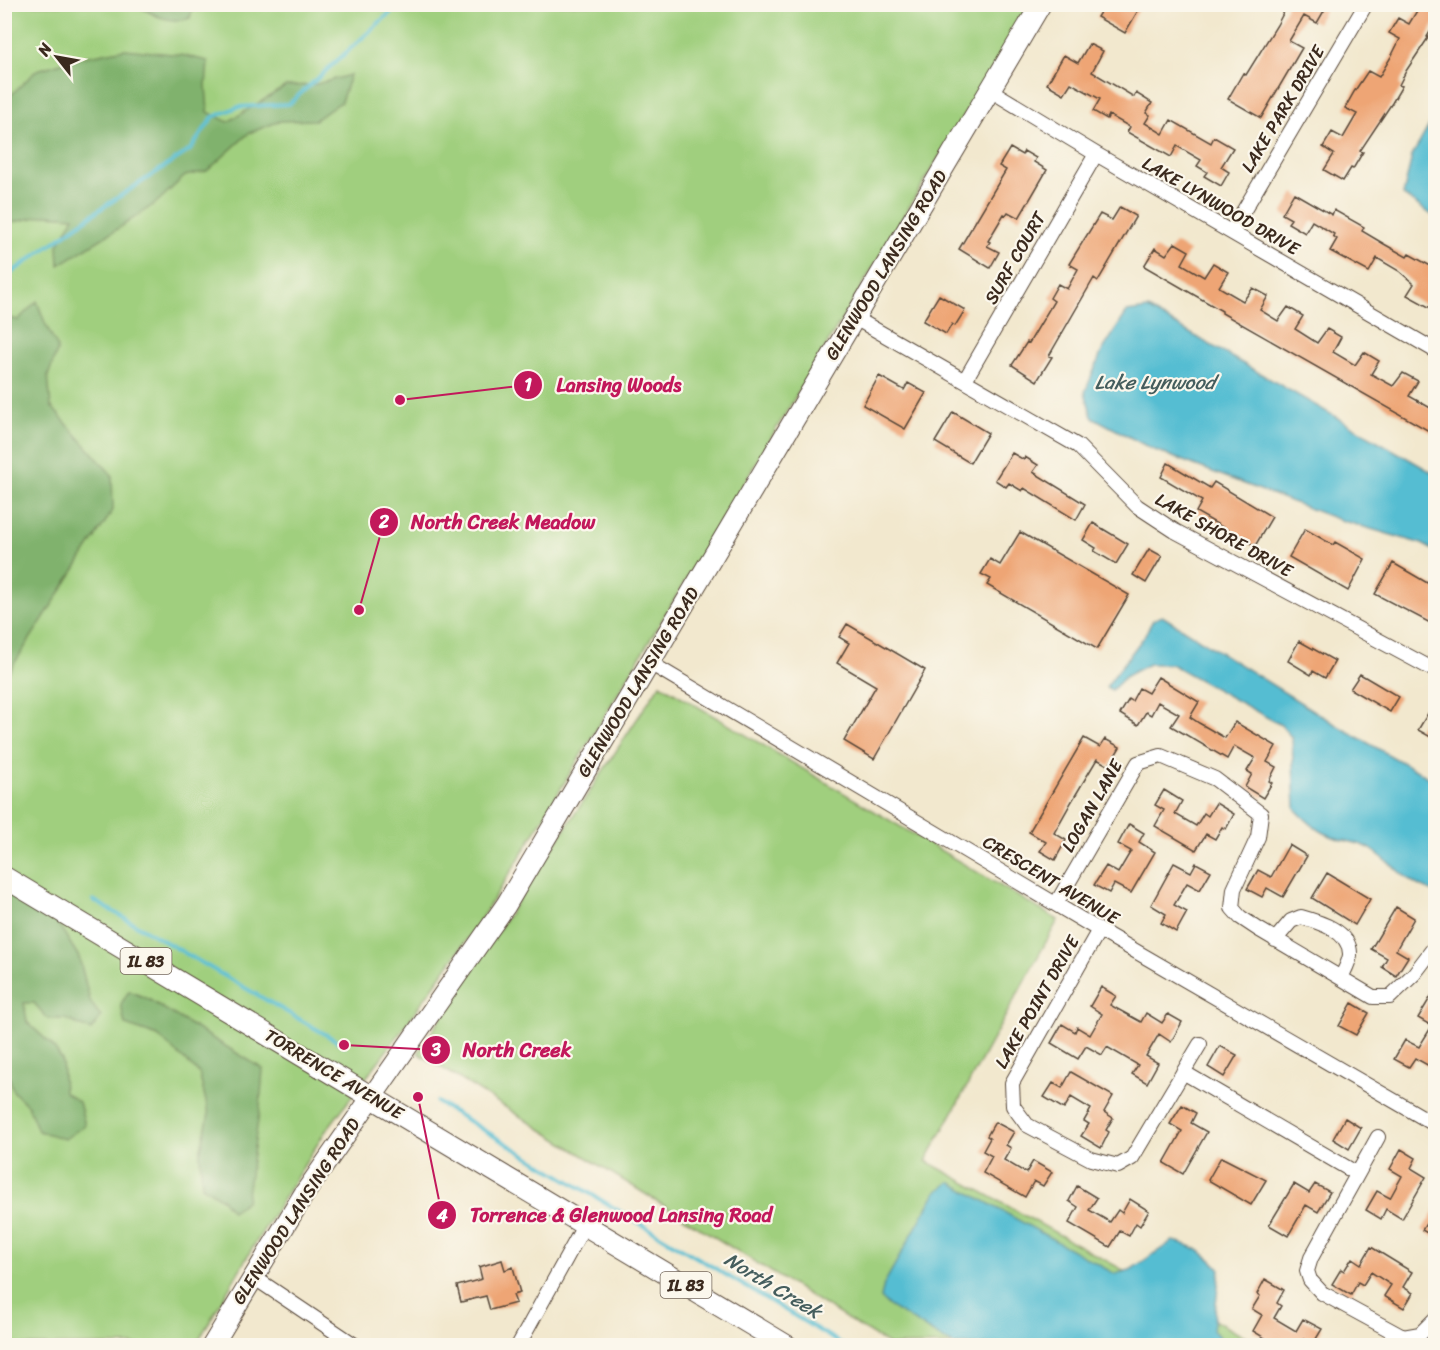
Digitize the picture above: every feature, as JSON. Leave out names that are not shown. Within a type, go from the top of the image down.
[{"type":"main road","name":"GLENWOOD LANSING ROAD","points":[[212,1346],[252,1276],[304,1194],[506,905],[1041,4]]},
{"type":"main road","name":"TORRENCE AVENUE","points":[[4,877],[787,1346]]},
{"type":"street","name":"LAKE PARK DRIVE","points":[[1231,232],[1366,4]]},
{"type":"street","name":"LAKE LYNWOOD DRIVE","points":[[990,90],[1436,351]]},
{"type":"street","name":"SURF COURT","points":[[965,380],[1096,154]]},
{"type":"street","name":"LAKE SHORE DRIVE","points":[[855,318],[1078,446],[1137,506],[1175,531],[1436,670]]},
{"type":"street","name":"CRESCENT AVENUE","points":[[650,663],[1099,930],[1436,1125]]},
{"type":"street","name":"LOGAN LANE","points":[[1056,904],[1138,763],[1161,756],[1215,779],[1261,814],[1258,837],[1234,889],[1232,908],[1240,917],[1373,997],[1390,997],[1414,974],[1436,945]]},
{"type":"street","points":[[1275,940],[1291,921],[1301,917],[1332,928],[1343,937],[1349,947],[1350,958],[1341,978]]},
{"type":"street","name":"LAKE POINT DRIVE","points":[[1099,930],[1011,1083],[1013,1106],[1027,1125],[1091,1159],[1118,1166],[1132,1158],[1200,1044]]},
{"type":"street","points":[[1183,1072],[1356,1173]]},
{"type":"street","points":[[1378,1137],[1356,1173],[1311,1258],[1307,1271],[1310,1280],[1322,1293],[1403,1337],[1420,1334],[1436,1318]]},
{"type":"street","points":[[518,1346],[585,1224]]},
{"type":"street","points":[[252,1276],[356,1346]]},
{"type":"green space","points":[[5,5],[1030,5],[517,862],[475,928],[403,1029],[325,1132],[253,1247],[196,1345],[5,1345]]},
{"type":"green space","points":[[137,5],[193,5],[190,18],[169,20]]},
{"type":"green space","points":[[125,49],[181,55],[208,61],[206,86],[208,112],[228,122],[286,86],[313,85],[350,75],[341,102],[315,120],[280,121],[249,133],[207,171],[185,176],[156,203],[59,265],[58,245],[74,217],[47,215],[5,224],[5,101],[37,70],[79,58]]},
{"type":"green space","points":[[37,301],[58,348],[48,376],[51,406],[112,475],[113,510],[5,678],[5,317],[18,320]]},
{"type":"green space","points":[[660,684],[1058,920],[926,1161],[1259,1345],[889,1345],[418,1053]]},
{"type":"green space","points":[[5,890],[57,922],[79,957],[90,1001],[101,1017],[91,1030],[65,1019],[48,1019],[34,1003],[24,1003],[27,1022],[52,1045],[62,1060],[64,1092],[79,1102],[85,1125],[65,1139],[38,1131],[28,1106],[13,1091],[5,1060]]},
{"type":"green space","points":[[129,991],[148,999],[263,1069],[260,1107],[246,1201],[232,1211],[222,1199],[202,1186],[200,1153],[209,1114],[199,1073],[158,1036],[125,1025],[121,1004]]},
{"type":"water","points":[[1435,115],[1435,217],[1403,195],[1412,156]]},
{"type":"water","name":"Lake Lynwood","points":[[1148,309],[1435,474],[1435,551],[1422,544],[1337,519],[1152,449],[1092,417],[1085,392],[1102,351],[1127,312]]},
{"type":"water","points":[[1162,616],[1338,726],[1435,781],[1435,892],[1417,885],[1371,849],[1321,831],[1295,809],[1292,738],[1281,725],[1171,664],[1149,664],[1126,676],[1112,690],[1106,687],[1143,638],[1153,620]]},
{"type":"water","points":[[950,1182],[1115,1274],[1130,1270],[1173,1241],[1199,1250],[1220,1269],[1213,1330],[1226,1345],[953,1345],[889,1306],[881,1298],[884,1284],[936,1192]]},
{"type":"building","points":[[1105,4],[1142,4],[1125,33],[1097,17]]},
{"type":"building","points":[[1285,4],[1328,4],[1317,23],[1304,16],[1289,41],[1302,48],[1261,118],[1228,99],[1243,73],[1246,75],[1277,25],[1287,6]]},
{"type":"building","points":[[1421,4],[1436,4],[1436,22],[1406,71],[1399,85],[1402,86],[1360,151],[1363,152],[1353,169],[1351,168],[1343,181],[1324,170],[1334,154],[1323,147],[1332,132],[1343,138],[1357,114],[1345,108],[1354,92],[1368,71],[1379,77],[1400,39],[1389,33],[1398,18],[1409,24]]},
{"type":"building","points":[[1089,44],[1103,51],[1092,72],[1134,97],[1136,93],[1152,103],[1146,113],[1150,115],[1145,123],[1163,134],[1171,120],[1211,143],[1214,137],[1233,148],[1221,167],[1229,172],[1221,186],[1204,176],[1207,172],[1197,166],[1201,160],[1177,146],[1171,157],[1127,132],[1130,127],[1109,115],[1107,119],[1093,111],[1100,99],[1071,83],[1064,94],[1047,84],[1064,55],[1078,63]]},
{"type":"building","points":[[1010,148],[1022,155],[1024,151],[1036,158],[1034,162],[1047,170],[1019,218],[1008,212],[1004,214],[988,241],[990,242],[987,246],[999,252],[990,268],[959,249],[1006,170],[999,166]]},
{"type":"building","points":[[1294,193],[1332,215],[1334,210],[1364,227],[1362,231],[1384,244],[1407,257],[1409,254],[1436,269],[1436,311],[1407,295],[1414,284],[1399,271],[1377,258],[1369,272],[1330,251],[1337,239],[1333,236],[1334,234],[1312,221],[1305,233],[1288,223],[1291,219],[1282,214]]},
{"type":"building","points":[[1120,207],[1136,216],[1098,281],[1094,278],[1037,381],[1012,365],[1027,342],[1029,343],[1054,301],[1050,298],[1058,284],[1067,289],[1078,269],[1069,264],[1100,214],[1112,220]]},
{"type":"building","points":[[1175,243],[1189,251],[1182,264],[1204,277],[1213,263],[1228,272],[1219,287],[1243,301],[1253,288],[1268,296],[1260,310],[1278,321],[1288,307],[1303,316],[1295,329],[1317,343],[1327,329],[1341,337],[1333,352],[1355,365],[1364,352],[1379,361],[1371,374],[1393,386],[1403,373],[1418,381],[1409,396],[1436,411],[1436,435],[1144,266],[1155,248],[1166,255]]},
{"type":"building","points":[[939,295],[965,310],[955,326],[952,324],[946,334],[923,321]]},
{"type":"building","points":[[879,376],[904,390],[908,383],[926,393],[905,429],[863,405]]},
{"type":"building","points":[[953,412],[988,433],[970,463],[935,442]]},
{"type":"building","points":[[1012,453],[1024,460],[1025,457],[1038,465],[1033,472],[1085,504],[1076,520],[1024,488],[1022,491],[1009,483],[1006,487],[995,480]]},
{"type":"building","points":[[1168,463],[1210,488],[1214,482],[1272,517],[1255,546],[1196,512],[1202,501],[1161,477]]},
{"type":"building","points":[[1093,523],[1128,544],[1116,564],[1094,551],[1096,548],[1083,540]]},
{"type":"building","points":[[1305,529],[1365,559],[1348,591],[1289,557]]},
{"type":"building","points":[[1020,532],[1129,595],[1097,649],[987,585],[991,579],[981,574],[990,559],[1000,565]]},
{"type":"building","points":[[1149,549],[1162,556],[1146,583],[1133,575]]},
{"type":"building","points":[[1393,563],[1436,588],[1436,626],[1375,594]]},
{"type":"building","points":[[847,624],[925,670],[874,759],[844,741],[876,686],[837,663],[849,643],[839,637]]},
{"type":"building","points":[[1299,641],[1335,661],[1325,678],[1313,671],[1311,675],[1288,661]]},
{"type":"building","points":[[1360,674],[1399,697],[1390,712],[1350,689]]},
{"type":"building","points":[[1158,677],[1199,702],[1190,717],[1199,723],[1225,738],[1235,722],[1276,746],[1267,762],[1276,767],[1269,781],[1272,783],[1263,798],[1245,787],[1252,774],[1247,771],[1255,758],[1234,746],[1227,759],[1171,726],[1179,714],[1158,702],[1151,715],[1146,712],[1138,725],[1120,714],[1129,699],[1132,701],[1139,688],[1148,693]]},
{"type":"building","points":[[1436,700],[1436,740],[1418,730]]},
{"type":"building","points":[[1084,738],[1100,747],[1105,739],[1120,747],[1109,766],[1097,759],[1072,801],[1054,833],[1066,840],[1055,860],[1040,851],[1046,842],[1029,832]]},
{"type":"building","points":[[1164,790],[1182,801],[1175,814],[1196,826],[1204,813],[1208,816],[1216,803],[1234,814],[1226,829],[1222,827],[1215,839],[1206,834],[1196,850],[1155,826],[1164,810],[1155,805]]},
{"type":"building","points":[[1129,824],[1144,833],[1139,842],[1155,852],[1131,893],[1114,884],[1109,893],[1094,885],[1106,866],[1118,873],[1131,851],[1118,844]]},
{"type":"building","points":[[1289,845],[1307,856],[1283,897],[1267,888],[1262,897],[1247,889],[1258,870],[1271,877]]},
{"type":"building","points":[[1174,863],[1191,872],[1196,863],[1211,871],[1200,890],[1187,883],[1174,905],[1187,912],[1176,932],[1161,923],[1166,914],[1151,905]]},
{"type":"building","points":[[1327,873],[1370,899],[1355,925],[1312,898]]},
{"type":"building","points":[[1396,907],[1414,918],[1396,950],[1408,957],[1396,976],[1382,967],[1387,958],[1371,949]]},
{"type":"building","points":[[1101,987],[1116,996],[1110,1005],[1141,1022],[1146,1013],[1162,1023],[1168,1014],[1182,1022],[1171,1042],[1159,1034],[1146,1056],[1158,1063],[1147,1083],[1132,1074],[1138,1065],[1107,1047],[1102,1055],[1086,1046],[1078,1059],[1051,1043],[1062,1024],[1075,1032],[1077,1027],[1090,1035],[1102,1014],[1090,1006]]},
{"type":"building","points":[[1436,988],[1436,1059],[1431,1067],[1415,1058],[1409,1067],[1394,1059],[1405,1040],[1419,1047],[1432,1026],[1418,1018]]},
{"type":"building","points":[[1352,1003],[1369,1013],[1356,1035],[1339,1026]]},
{"type":"building","points":[[1220,1046],[1237,1055],[1224,1077],[1208,1067]]},
{"type":"building","points":[[1071,1072],[1113,1096],[1104,1112],[1113,1118],[1106,1130],[1109,1132],[1101,1148],[1081,1136],[1089,1124],[1084,1121],[1091,1109],[1071,1097],[1064,1109],[1044,1097],[1053,1083],[1062,1088]]},
{"type":"building","points":[[1182,1105],[1196,1113],[1191,1123],[1207,1132],[1183,1174],[1164,1163],[1182,1131],[1170,1124]]},
{"type":"building","points":[[1345,1118],[1361,1128],[1349,1149],[1333,1139]]},
{"type":"building","points":[[995,1122],[1014,1132],[1006,1145],[1011,1148],[1004,1160],[1026,1173],[1033,1161],[1052,1172],[1043,1186],[1034,1181],[1025,1197],[983,1173],[992,1156],[983,1151],[990,1138],[987,1136]]},
{"type":"building","points":[[1401,1149],[1416,1158],[1411,1168],[1426,1177],[1402,1219],[1386,1209],[1381,1219],[1366,1210],[1377,1191],[1390,1198],[1402,1176],[1390,1169]]},
{"type":"building","points":[[1221,1157],[1266,1180],[1251,1205],[1208,1180]]},
{"type":"building","points":[[1294,1184],[1309,1193],[1315,1184],[1330,1192],[1318,1212],[1306,1205],[1288,1236],[1269,1225]]},
{"type":"building","points":[[1077,1186],[1097,1198],[1089,1210],[1110,1222],[1118,1210],[1122,1213],[1130,1199],[1149,1211],[1140,1226],[1136,1223],[1129,1236],[1120,1231],[1110,1247],[1069,1223],[1078,1207],[1069,1201]]},
{"type":"building","points":[[1436,1208],[1436,1238],[1422,1230]]},
{"type":"building","points":[[1371,1247],[1412,1272],[1403,1287],[1413,1293],[1404,1308],[1384,1296],[1391,1285],[1371,1272],[1363,1285],[1358,1282],[1351,1295],[1332,1284],[1341,1269],[1344,1271],[1352,1258],[1361,1264]]},
{"type":"building","points":[[502,1260],[505,1270],[513,1267],[520,1293],[513,1295],[516,1303],[490,1310],[486,1296],[461,1302],[457,1286],[482,1279],[479,1267]]},
{"type":"building","points":[[1265,1279],[1284,1290],[1277,1303],[1281,1306],[1274,1318],[1296,1331],[1303,1319],[1322,1329],[1313,1344],[1304,1339],[1300,1346],[1278,1346],[1253,1331],[1262,1315],[1252,1309],[1260,1296],[1257,1294]]},
{"type":"waterway","points":[[4,278],[99,210],[190,150],[213,117],[238,107],[289,104],[400,4]]},
{"type":"waterway","name":"North Creek","points":[[93,900],[344,1045]]},
{"type":"waterway","name":"North Creek","points":[[437,1102],[845,1346]]},
{"type":"place","name":"Lansing Woods","points":[[400,400]]},
{"type":"place","name":"North Creek Meadow","points":[[359,610]]},
{"type":"place","name":"North Creek","points":[[344,1045]]},
{"type":"place","name":"Torrence & Glenwood Lansing Road","points":[[418,1097]]}]
